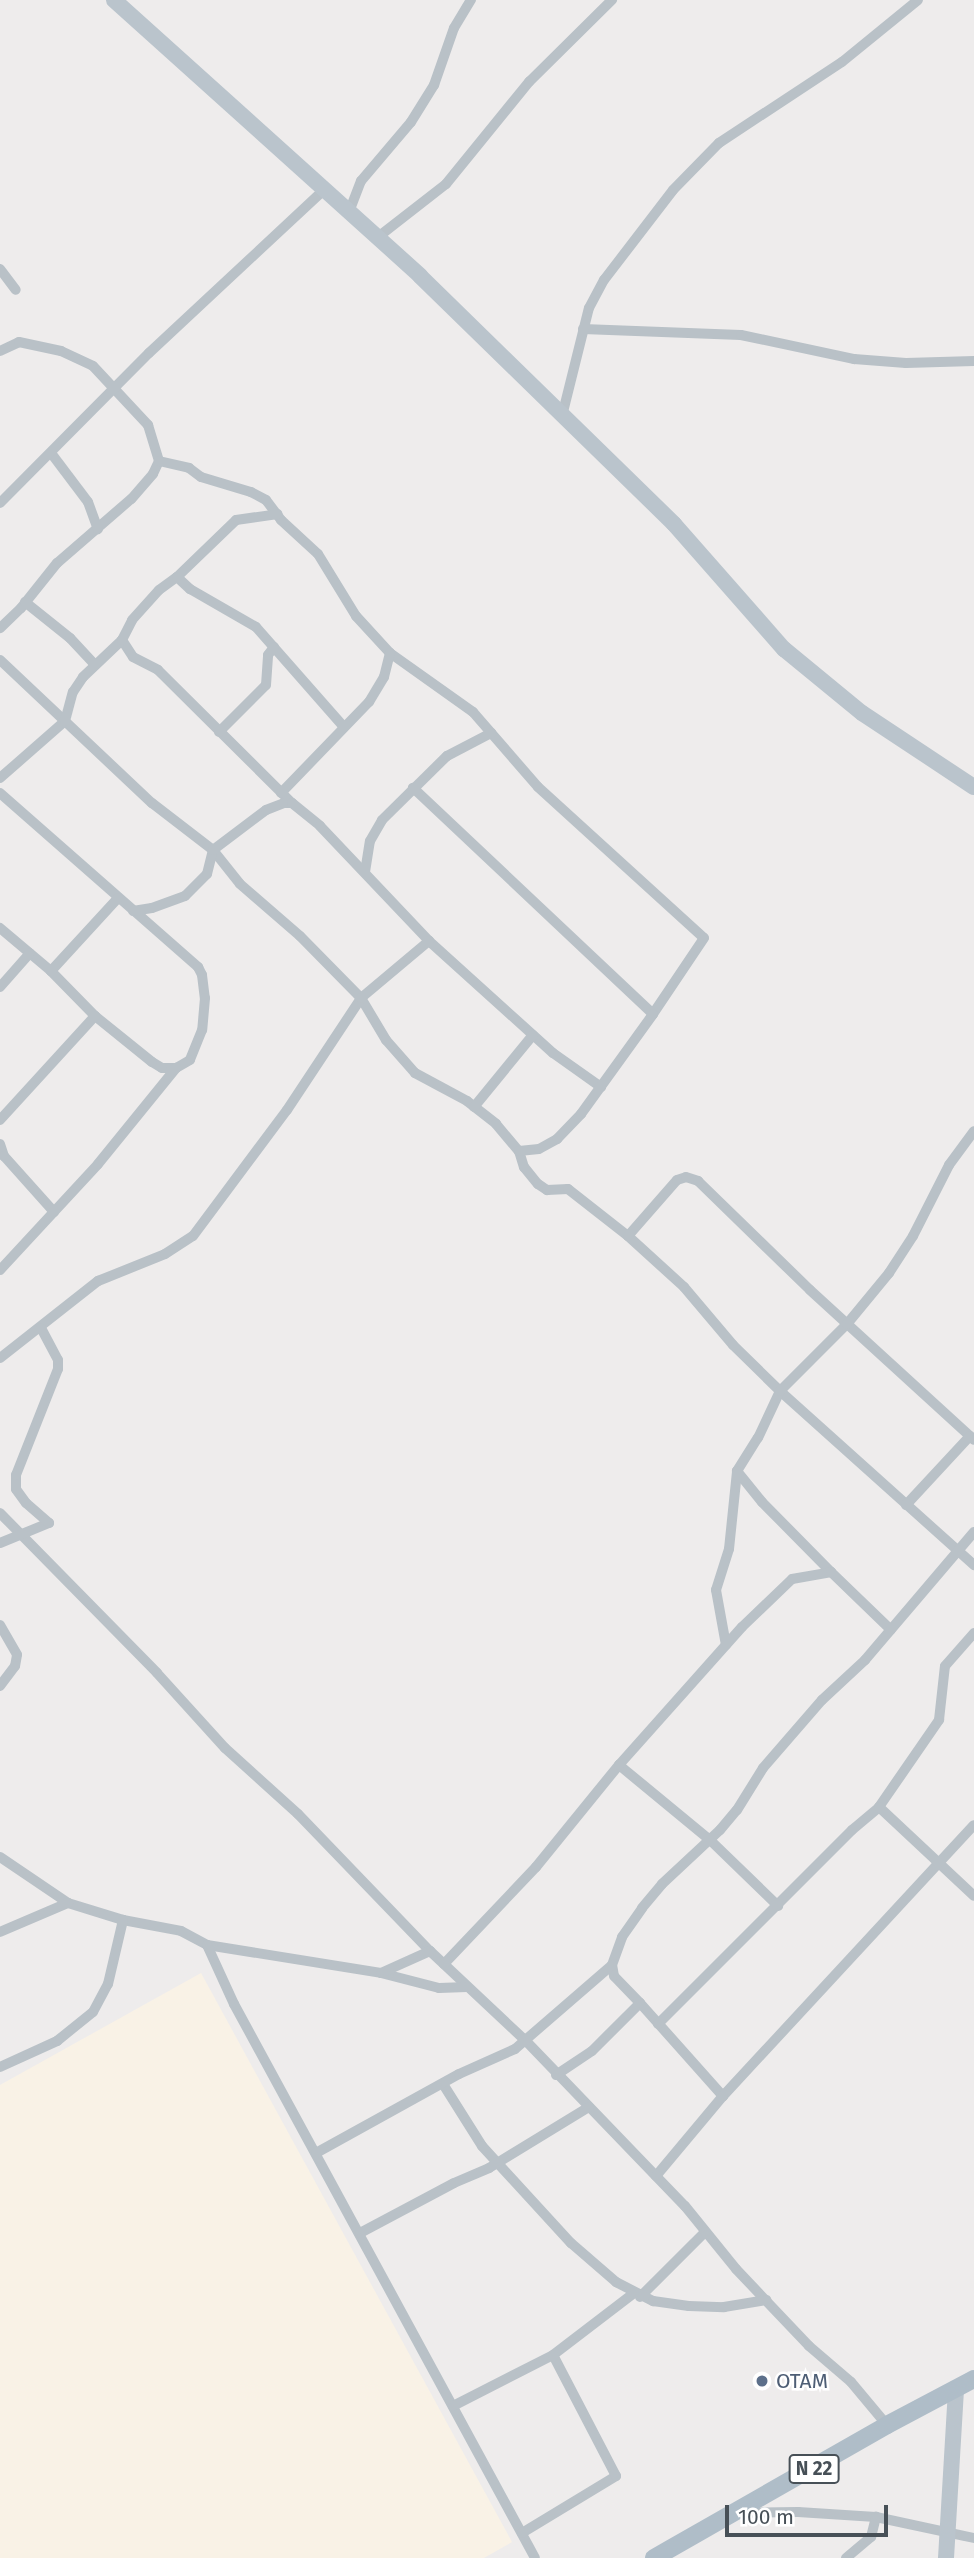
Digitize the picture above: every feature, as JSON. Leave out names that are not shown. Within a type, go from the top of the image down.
[{"type":"main road","name":"N 22","points":[[654,2558],[887,2425],[974,2379]]},
{"type":"street","points":[[114,0],[378,237],[674,524],[785,649],[862,713],[974,787]]},
{"type":"street","points":[[349,212],[361,181],[411,122],[428,95],[454,28],[471,0]]},
{"type":"street","points":[[378,237],[446,184],[529,82],[612,0]]},
{"type":"street","points":[[562,416],[589,308],[604,280],[673,190],[702,159],[760,114],[791,98],[842,62],[918,0]]},
{"type":"street","points":[[0,503],[114,387],[324,190]]},
{"type":"street","points":[[0,269],[16,290]]},
{"type":"street","points":[[583,329],[741,335],[854,359],[906,363],[974,361]]},
{"type":"street","points":[[0,351],[19,342],[61,351],[93,366],[148,425],[159,460],[153,474],[131,499],[57,563],[0,628]]},
{"type":"street","points":[[51,453],[88,502],[98,529]]},
{"type":"street","points":[[159,460],[189,468],[201,477],[266,499],[318,554],[356,617],[390,653],[463,704],[538,787],[704,938],[581,1114],[550,1145],[519,1151]]},
{"type":"street","points":[[0,778],[65,721],[73,692],[94,664],[121,640],[144,605],[177,577],[229,524],[243,518],[278,514]]},
{"type":"street","points":[[177,577],[190,589],[256,627],[344,727]]},
{"type":"street","points":[[24,602],[70,638],[94,664]]},
{"type":"street","points":[[121,640],[133,657],[158,670],[281,793],[320,826],[429,941],[573,1069],[601,1087]]},
{"type":"street","points":[[219,732],[266,685],[268,655],[274,647]]},
{"type":"street","points":[[281,793],[377,690],[387,670],[390,653]]},
{"type":"street","points":[[0,660],[181,828],[213,850],[240,884],[300,936],[361,998],[377,1027],[403,1062],[415,1073],[474,1107],[496,1124],[519,1151],[524,1167],[538,1184],[547,1189],[568,1189],[628,1236],[684,1287],[733,1345],[780,1391],[974,1565]]},
{"type":"street","points":[[365,872],[373,833],[413,788],[447,756],[476,738],[491,733]]},
{"type":"street","points":[[413,788],[653,1014]]},
{"type":"street","points":[[0,793],[198,967],[202,975],[205,998],[202,1030],[190,1060],[176,1068],[54,1212],[0,1270]]},
{"type":"street","points":[[133,911],[173,902],[199,885],[207,874],[213,850],[266,810],[292,803]]},
{"type":"street","points":[[51,971],[118,898]]},
{"type":"street","points":[[0,928],[51,971],[95,1016],[152,1062],[163,1068],[176,1068]]},
{"type":"street","points":[[0,1358],[98,1281],[165,1254],[201,1228],[287,1110],[361,998],[429,941]]},
{"type":"street","points":[[0,987],[30,953]]},
{"type":"street","points":[[0,1120],[95,1016]]},
{"type":"street","points":[[474,1107],[533,1035]]},
{"type":"street","points":[[726,1645],[716,1590],[729,1549],[737,1471],[758,1438],[780,1391],[847,1324],[901,1256],[942,1177],[974,1131]]},
{"type":"street","points":[[0,1144],[6,1159],[54,1212]]},
{"type":"street","points":[[628,1236],[677,1180],[687,1177],[698,1181],[847,1324],[972,1438],[906,1505]]},
{"type":"street","points":[[0,1543],[49,1522],[26,1503],[16,1489],[16,1475],[58,1369],[58,1360],[41,1328]]},
{"type":"street","points":[[737,1471],[762,1502],[891,1630]]},
{"type":"street","points":[[0,1513],[157,1673],[225,1748],[298,1814],[443,1964],[526,2041],[555,2075],[656,2176],[809,2346],[851,2382],[887,2425]]},
{"type":"street","points":[[723,2096],[614,1976],[612,1965],[622,1937],[662,1884],[710,1840],[737,1810],[763,1768],[822,1700],[843,1683],[891,1630],[974,1532]]},
{"type":"street","points":[[443,1964],[536,1867],[619,1765],[726,1645],[793,1578],[831,1572]]},
{"type":"street","points":[[0,1625],[17,1655],[15,1666],[0,1686]]},
{"type":"street","points":[[658,2024],[852,1830],[879,1807],[939,1720],[945,1666],[974,1633]]},
{"type":"street","points":[[619,1765],[710,1840],[778,1906]]},
{"type":"street","points":[[879,1807],[974,1896]]},
{"type":"street","points":[[656,2176],[723,2096],[974,1825]]},
{"type":"street","points":[[0,1857],[68,1903],[123,1920],[181,1931],[207,1945],[380,1973],[439,1988],[467,1987]]},
{"type":"street","points":[[0,1932],[68,1903]]},
{"type":"street","points":[[0,2054],[2,2066],[57,2041],[93,2012],[108,1984],[123,1920]]},
{"type":"street","points":[[207,1945],[234,2004],[535,2558]]},
{"type":"street","points":[[380,1973],[430,1951]]},
{"type":"street","points":[[316,2152],[526,2041],[559,2013],[572,1997],[612,1965]]},
{"type":"street","points":[[555,2075],[592,2051],[640,2003]]},
{"type":"street","points":[[443,2084],[468,2128],[572,2244],[616,2282],[637,2295],[689,2306],[724,2307],[766,2300]]},
{"type":"street","points":[[360,2233],[499,2162],[589,2108]]},
{"type":"street","points":[[453,2406],[553,2355],[637,2295],[705,2232]]},
{"type":"street","points":[[522,2533],[616,2476],[553,2355]]},
{"type":"street","points":[[946,2558],[956,2389]]},
{"type":"street","points":[[733,2513],[798,2512],[876,2517],[948,2535],[974,2538]]},
{"type":"street","points":[[846,2558],[871,2537],[876,2517]]},
{"type":"shaded area","points":[[201,1973],[512,2542],[484,2558],[0,2558],[0,2085]]},
{"type":"place","name":"OTAM","points":[[762,2381]]}]
